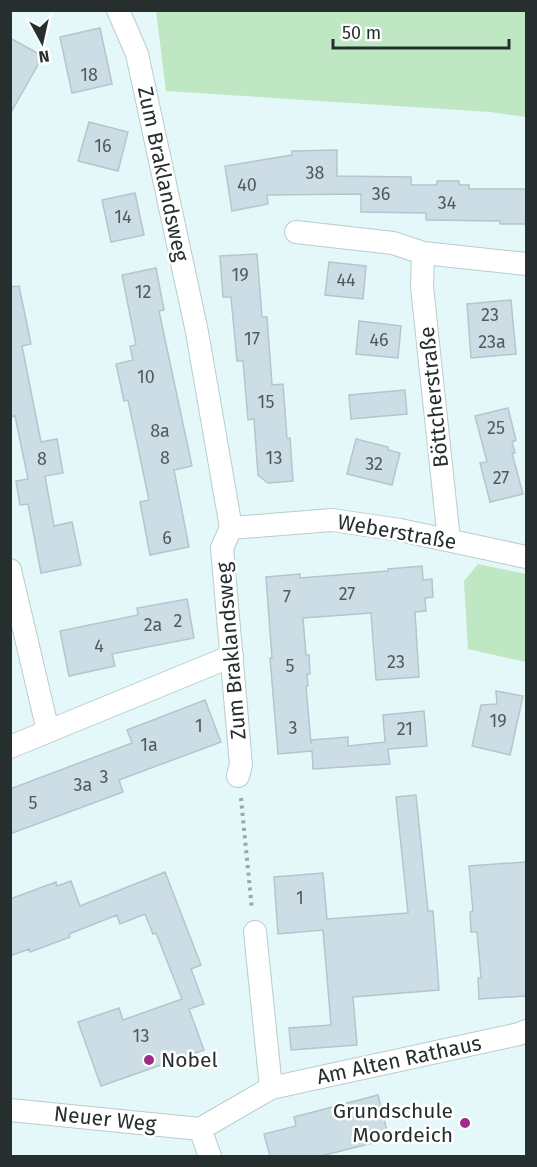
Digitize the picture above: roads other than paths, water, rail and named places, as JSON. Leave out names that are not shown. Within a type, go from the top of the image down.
[{"type":"street","name":"Zum Braklandsweg","points":[[118,10],[137,54],[197,332],[231,528],[222,548],[241,765],[238,776]]},
{"type":"street","points":[[296,232],[393,243],[423,253],[526,264]]},
{"type":"street","name":"Böttcherstraße","points":[[423,253],[423,287],[449,540]]},
{"type":"street","name":"Weberstraße","points":[[231,528],[332,520],[399,530],[526,557]]},
{"type":"street","points":[[10,570],[48,731]]},
{"type":"street","points":[[10,747],[232,656]]},
{"type":"street","points":[[210,1156],[200,1129],[271,1088],[255,932]]},
{"type":"street","name":"Am Alten Rathaus","points":[[271,1088],[526,1031]]},
{"type":"street","name":"Neuer Weg","points":[[10,1110],[200,1129]]},
{"type":"place","name":"Nobel","points":[[149,1060]]},
{"type":"place","name":"Grundschule Moordeich","points":[[465,1123]]}]
